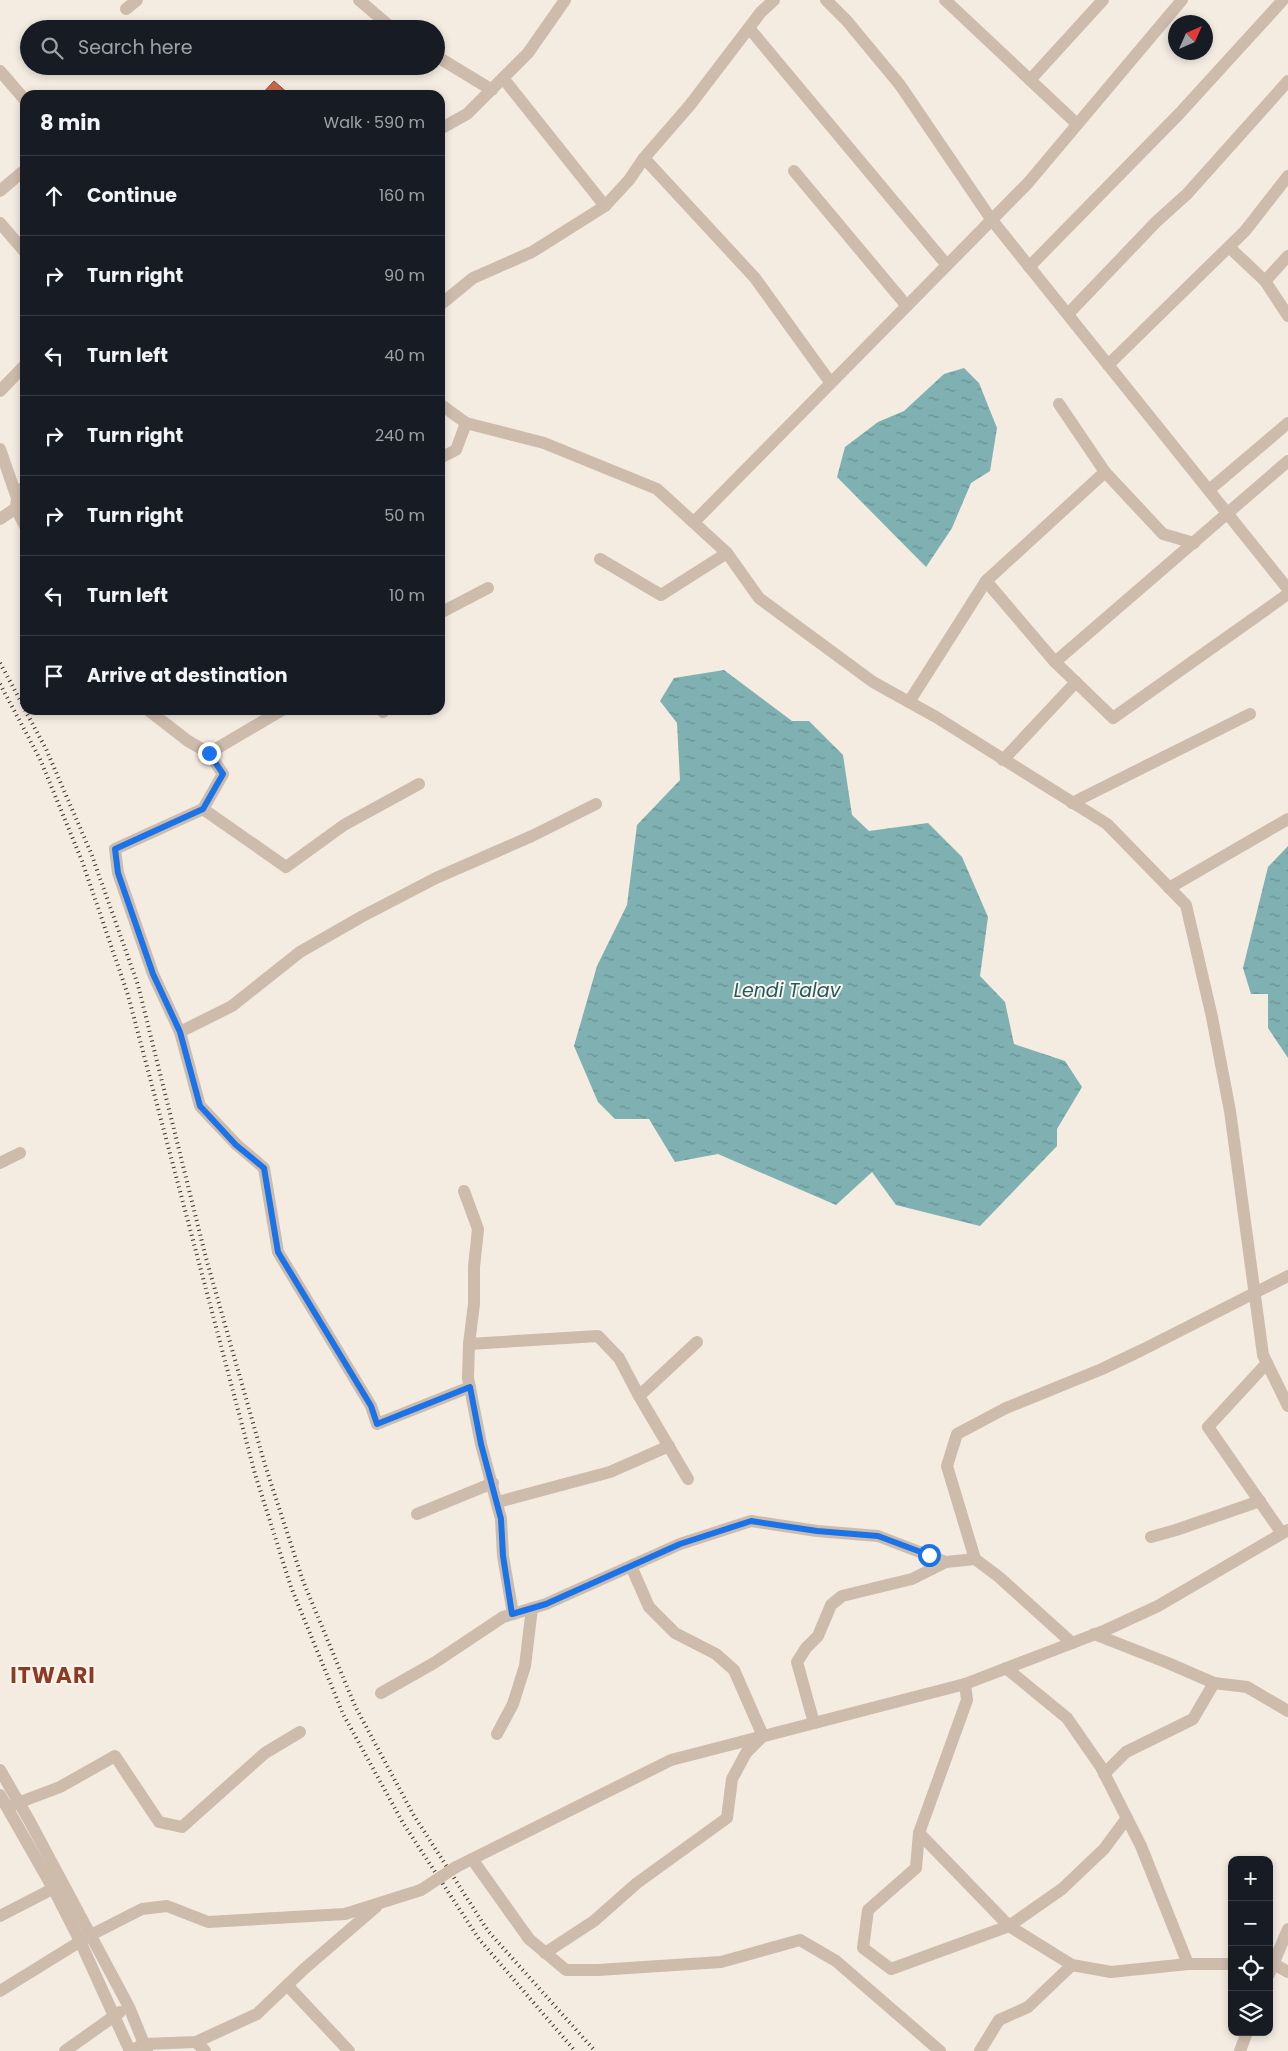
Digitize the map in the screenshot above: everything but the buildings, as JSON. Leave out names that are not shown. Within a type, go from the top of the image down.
[{"type":"street","points":[[126,9],[137,0]]},
{"type":"street","points":[[359,0],[382,20]]},
{"type":"street","points":[[445,126],[467,114],[528,53],[565,0]]},
{"type":"street","points":[[445,301],[473,278],[532,252],[605,206],[629,180],[644,158],[690,105],[761,12],[774,0]]},
{"type":"street","points":[[826,0],[847,21],[900,84],[991,220],[1288,589]]},
{"type":"street","points":[[945,0],[1077,124]]},
{"type":"street","points":[[1030,80],[1103,0]]},
{"type":"street","points":[[694,522],[946,264],[1028,183],[1182,0]]},
{"type":"street","points":[[1029,266],[1179,114],[1283,0]]},
{"type":"street","points":[[749,28],[946,264]]},
{"type":"street","points":[[445,61],[492,90]]},
{"type":"street","points":[[0,71],[20,94]]},
{"type":"street","points":[[503,78],[605,206]]},
{"type":"street","points":[[1068,314],[1156,222],[1187,194],[1288,81]]},
{"type":"street","points":[[644,158],[755,278],[830,382]]},
{"type":"street","points":[[794,171],[906,305]]},
{"type":"street","points":[[0,191],[20,174]]},
{"type":"street","points":[[1108,365],[1245,231],[1288,176]]},
{"type":"street","points":[[0,223],[20,246]]},
{"type":"street","points":[[1229,247],[1265,281],[1288,316]]},
{"type":"street","points":[[1265,281],[1288,256]]},
{"type":"street","points":[[0,391],[20,370]]},
{"type":"street","points":[[1059,404],[1106,472],[1163,534],[1194,543]]},
{"type":"street","points":[[445,407],[466,422],[544,443],[657,489],[727,553],[759,598],[873,682],[1107,824],[1186,905],[1212,1017],[1230,1111],[1256,1292],[1263,1355],[1288,1406]]},
{"type":"street","points":[[445,456],[456,450],[466,422]]},
{"type":"street","points":[[1209,490],[1288,423]]},
{"type":"street","points":[[0,449],[20,498],[0,519]]},
{"type":"street","points":[[1055,662],[1288,461]]},
{"type":"street","points":[[908,702],[986,581],[1106,472]]},
{"type":"street","points":[[600,558],[661,595],[727,553]]},
{"type":"street","points":[[986,581],[1055,662],[1113,718],[1288,594]]},
{"type":"street","points":[[445,610],[488,588]]},
{"type":"street","points":[[1003,760],[1076,682]]},
{"type":"street","points":[[1072,802],[1250,714]]},
{"type":"street","points":[[154,715],[188,741],[209,753],[223,774],[203,809],[115,849],[118,873],[153,974],[180,1032],[200,1106],[236,1145],[264,1168],[278,1252],[371,1406],[377,1424],[470,1387]]},
{"type":"street","points":[[209,753],[274,715]]},
{"type":"street","points":[[203,809],[286,867],[344,824],[419,784]]},
{"type":"street","points":[[180,1032],[232,1006],[300,952],[361,917],[436,878],[532,836],[596,804]]},
{"type":"street","points":[[1169,888],[1288,819]]},
{"type":"street","points":[[0,1163],[20,1153]]},
{"type":"street","points":[[464,1191],[478,1229],[468,1378],[481,1444],[498,1502],[512,1614]]},
{"type":"street","points":[[1072,1643],[975,1559],[948,1466],[957,1434],[1006,1408],[1102,1369],[1142,1350],[1288,1276]]},
{"type":"street","points":[[469,1344],[598,1336],[620,1358],[639,1396],[688,1479]]},
{"type":"street","points":[[639,1396],[697,1342]]},
{"type":"street","points":[[0,1991],[85,1938],[142,1909],[167,1906],[208,1922],[346,1914],[382,1903],[421,1890],[456,1867],[671,1760],[965,1684],[1072,1643],[1158,1606],[1285,1531],[1260,1501],[1208,1426],[1267,1363]]},
{"type":"street","points":[[498,1502],[610,1472],[669,1446]]},
{"type":"street","points":[[417,1514],[493,1482]]},
{"type":"street","points":[[1151,1536],[1176,1530],[1260,1501]]},
{"type":"street","points":[[381,1693],[434,1663],[503,1617],[546,1604],[680,1544],[751,1521],[817,1531],[878,1536],[946,1562]]},
{"type":"street","points":[[814,1723],[797,1662],[806,1648],[818,1636],[831,1605],[842,1596],[912,1579],[946,1562],[975,1559]]},
{"type":"street","points":[[631,1566],[649,1607],[675,1633],[716,1654],[734,1670],[763,1736]]},
{"type":"street","points":[[497,1734],[513,1704],[525,1666],[532,1608]]},
{"type":"street","points":[[1094,1634],[1214,1683],[1247,1687],[1288,1711]]},
{"type":"street","points":[[1006,1668],[1067,1718],[1104,1774],[1142,1846],[1188,1964]]},
{"type":"street","points":[[1104,1774],[1126,1752],[1192,1719],[1214,1683]]},
{"type":"street","points":[[965,1684],[967,1700],[919,1833],[916,1868],[868,1910],[862,1948],[891,1969],[1010,1926],[1062,1889],[1104,1849],[1127,1818]]},
{"type":"street","points":[[12,1805],[60,1787],[115,1756],[160,1822],[182,1827],[264,1753],[300,1732]]},
{"type":"street","points":[[545,1953],[594,1921],[637,1883],[727,1818],[732,1779],[746,1753],[763,1736]]},
{"type":"street","points":[[0,1770],[12,1805],[85,1938],[129,2007],[146,2047]]},
{"type":"street","points":[[0,1796],[12,1805]]},
{"type":"street","points":[[919,1833],[1010,1926],[1072,1965],[1111,1972],[1188,1964],[1228,1964]]},
{"type":"street","points":[[472,1859],[529,1939],[566,1970],[598,1970],[721,1962],[800,1940],[836,1961],[940,2051]]},
{"type":"street","points":[[0,1916],[58,1887]]},
{"type":"street","points":[[85,1938],[130,2051],[146,2047],[200,2046],[258,2014],[287,1985],[382,1903]]},
{"type":"street","points":[[1273,1963],[1288,1929]]},
{"type":"street","points":[[980,2051],[999,2020],[1028,2007],[1072,1965]]},
{"type":"street","points":[[1273,1968],[1288,1972]]},
{"type":"street","points":[[287,1985],[349,2051]]},
{"type":"street","points":[[65,2051],[129,2007]]},
{"type":"street","points":[[1240,2051],[1246,2036]]},
{"type":"water","points":[[964,368],[979,383],[997,428],[990,471],[971,483],[952,528],[926,567],[837,477],[845,447],[878,422],[904,411],[944,374]]},
{"type":"water","name":"Lendi Talav","points":[[724,670],[792,721],[809,721],[843,755],[852,815],[869,831],[928,823],[962,857],[988,917],[980,976],[1005,1002],[1014,1044],[1065,1061],[1082,1087],[1057,1129],[1057,1146],[980,1226],[896,1205],[872,1172],[836,1205],[718,1154],[675,1162],[649,1119],[615,1119],[598,1102],[574,1046],[597,966],[627,905],[637,825],[680,780],[677,723],[660,701],[674,678]]},
{"type":"water","points":[[1288,846],[1288,1058],[1268,1028],[1268,994],[1251,994],[1243,968],[1268,867]]},
{"type":"railway","points":[[0,663],[20,700]]},
{"type":"railway","points":[[0,684],[40,759],[82,861],[128,995],[255,1474],[291,1587],[343,1714],[403,1823],[479,1939],[575,2051]]},
{"type":"railway","points":[[28,715],[46,749],[91,853],[138,985],[206,1258],[265,1465],[303,1581],[355,1706],[413,1814],[488,1931],[595,2051]]},
{"type":"district","name":"ITWARI","points":[[53,1675]]},
{"type":"route","points":[[209,753],[223,774],[203,809],[115,849],[118,873],[153,974],[180,1032],[200,1106],[236,1145],[264,1168],[278,1252],[371,1406],[377,1424],[470,1387],[481,1444],[501,1519],[503,1556],[512,1614],[546,1604],[680,1544],[751,1521],[817,1531],[878,1536],[929,1555]]}]
